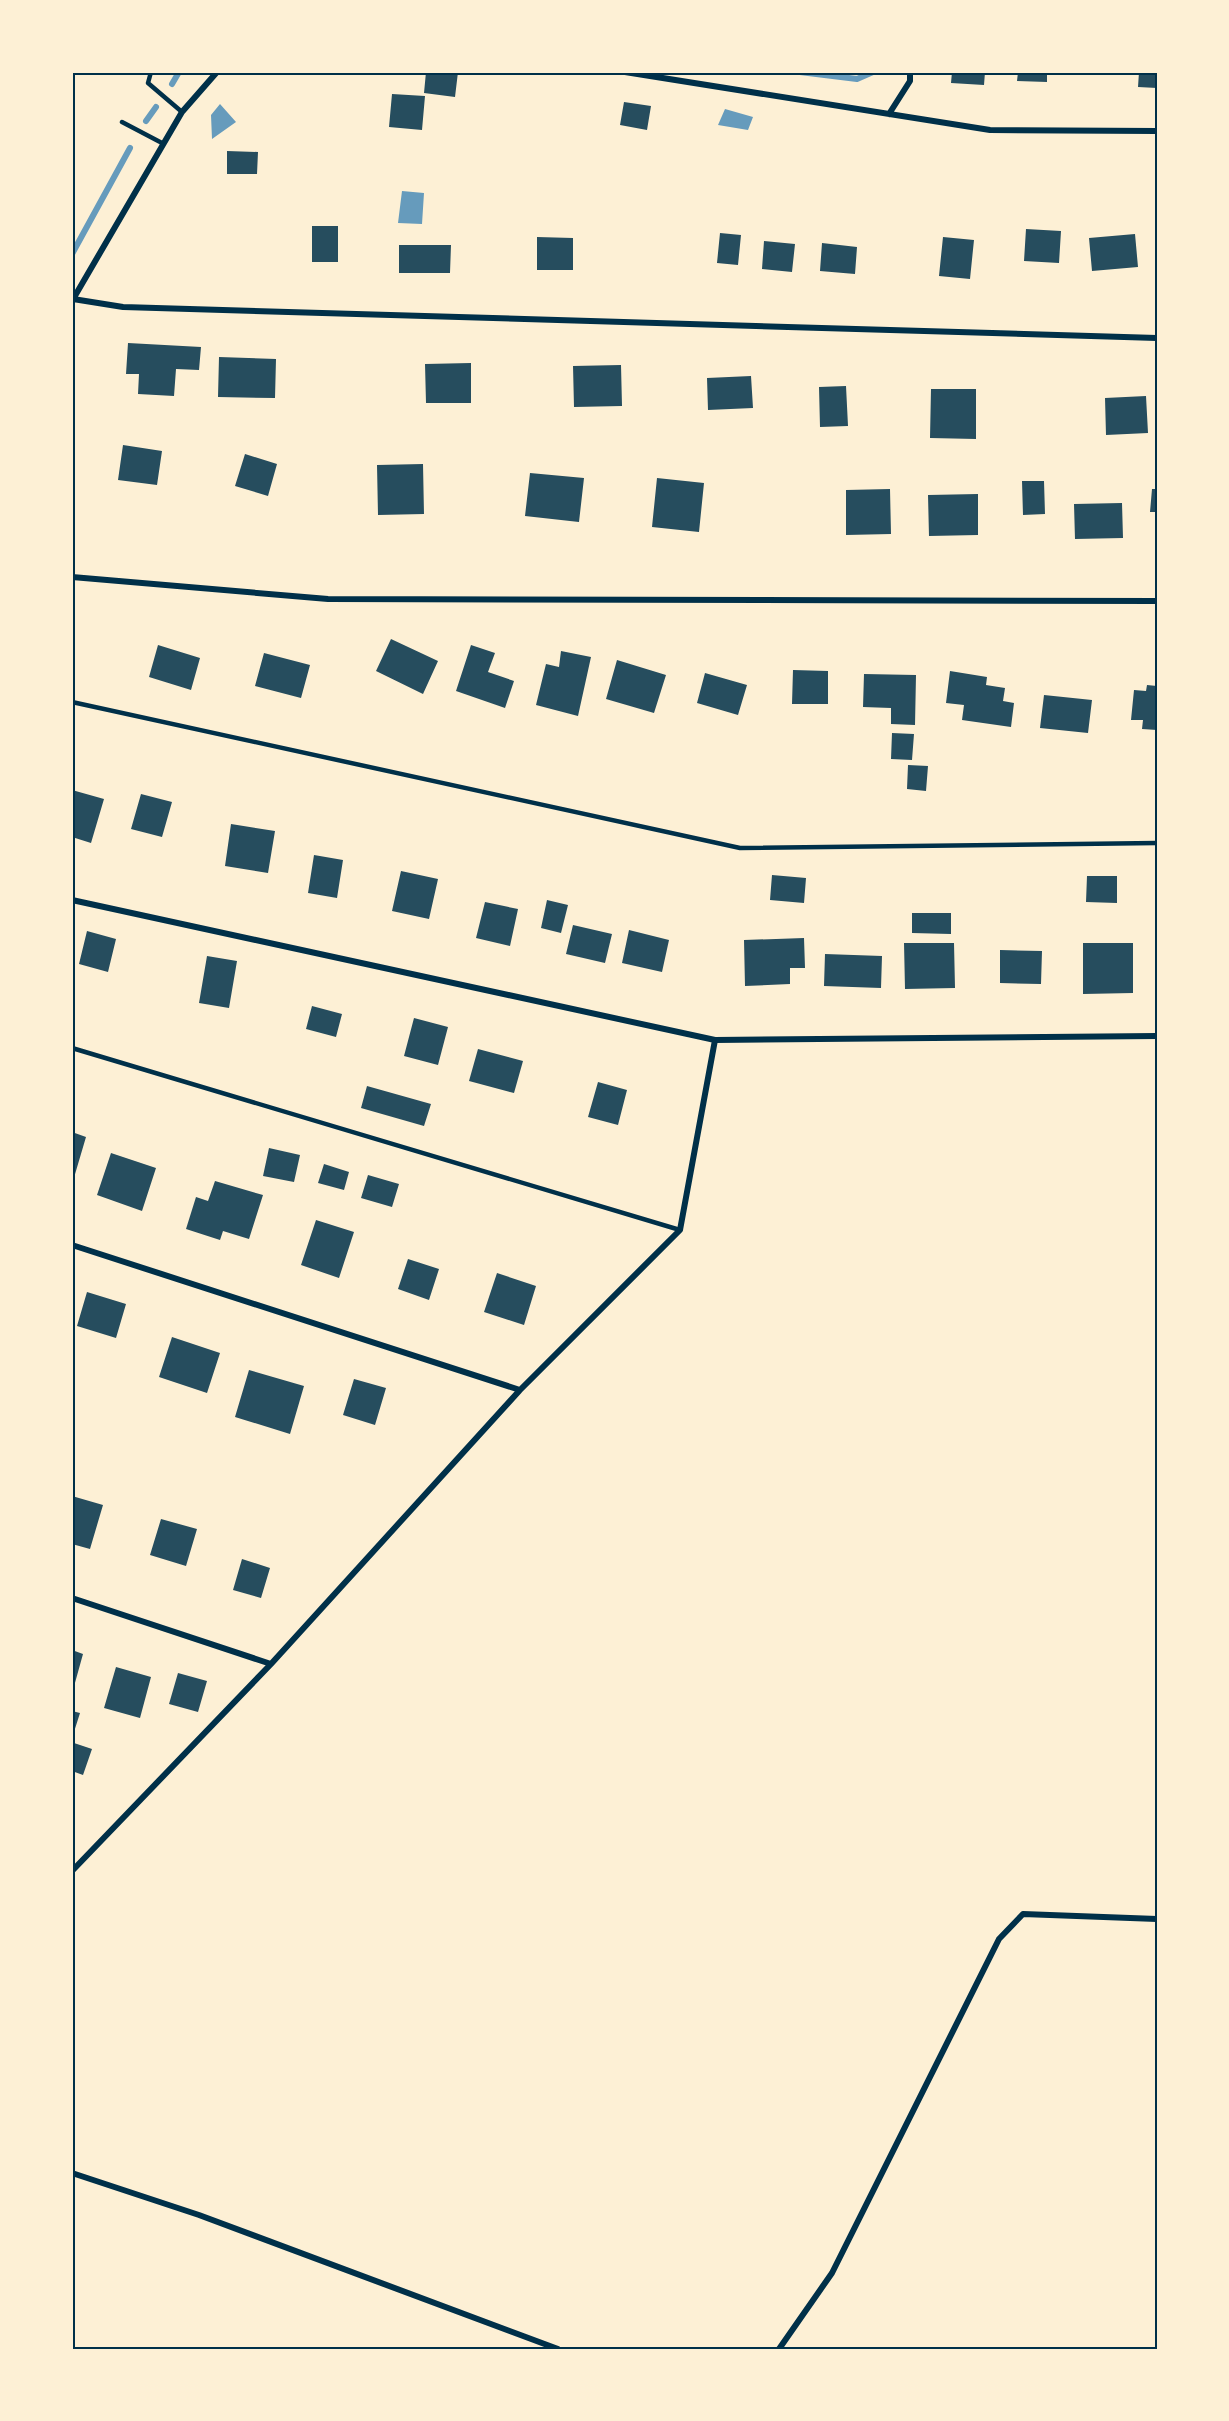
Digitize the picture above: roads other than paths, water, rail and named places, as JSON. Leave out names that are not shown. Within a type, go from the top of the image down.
[{"type":"street","points":[[217,72],[182,112],[162,143],[72,300],[123,308],[1157,338]]},
{"type":"street","points":[[625,72],[990,130],[1157,131]]},
{"type":"street","points":[[889,114],[910,81],[910,72]]},
{"type":"street","points":[[72,577],[328,599],[1157,602]]},
{"type":"street","points":[[72,900],[714,1040],[1157,1036]]},
{"type":"street","points":[[72,1871],[271,1664],[520,1390],[680,1230],[714,1040]]},
{"type":"street","points":[[72,1245],[520,1390]]},
{"type":"street","points":[[72,1598],[271,1664]]},
{"type":"street","points":[[779,2349],[832,2273],[999,1938],[1023,1914],[1157,1919]]},
{"type":"street","points":[[72,2173],[199,2215],[558,2349]]},
{"type":"lane","points":[[151,72],[148,83],[182,112]]},
{"type":"lane","points":[[122,122],[162,143]]},
{"type":"lane","points":[[72,702],[740,848],[1157,843]]},
{"type":"lane","points":[[72,1048],[680,1230]]},
{"type":"water","points":[[220,104],[236,122],[212,139],[211,115]]},
{"type":"water","points":[[725,109],[753,117],[748,130],[718,125]]},
{"type":"water","points":[[402,191],[424,193],[422,224],[398,223]]},
{"type":"waterway","points":[[172,84],[179,72]]},
{"type":"waterway","points":[[800,72],[857,79],[873,72]]},
{"type":"waterway","points":[[146,121],[156,107]]},
{"type":"waterway","points":[[72,254],[130,148]]}]
